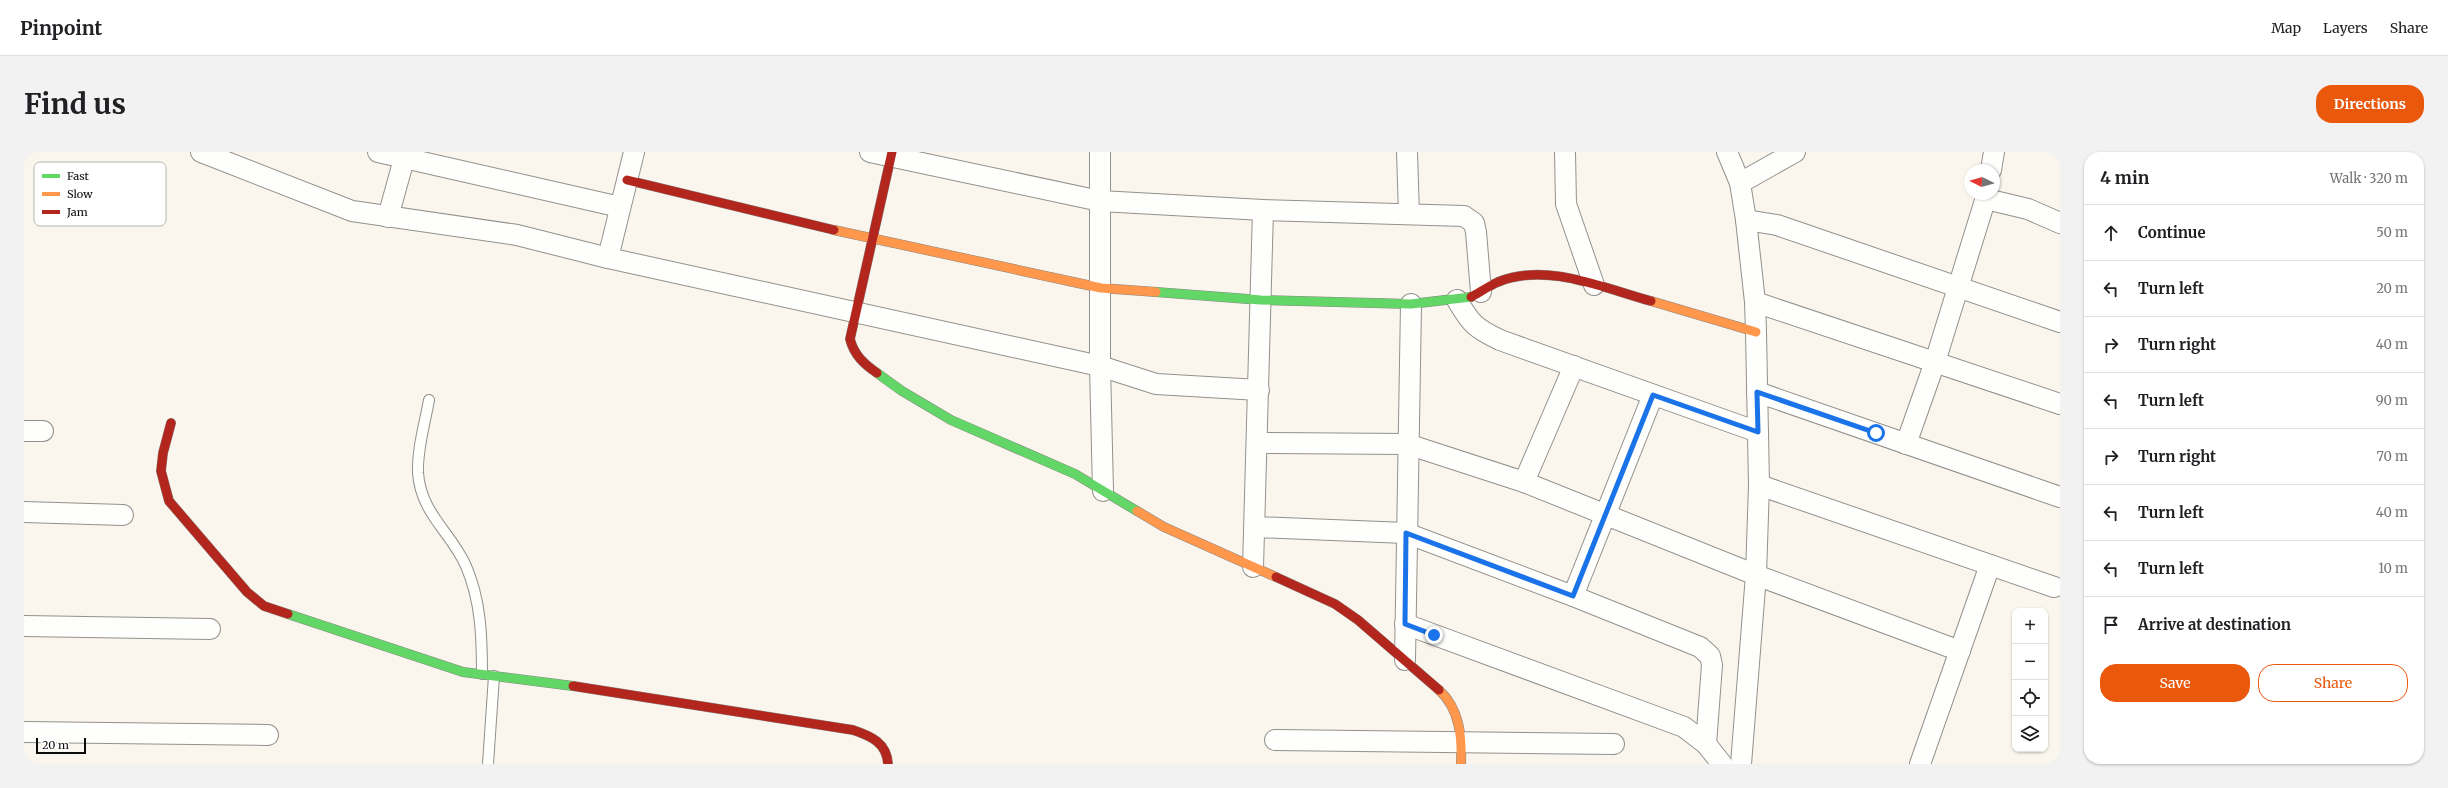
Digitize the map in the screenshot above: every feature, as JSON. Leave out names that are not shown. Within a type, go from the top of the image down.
[{"type":"street","points":[[201,152],[352,211],[517,235],[608,258],[1100,366],[1156,384],[1259,390]]},
{"type":"street","points":[[378,152],[620,207]]},
{"type":"street","points":[[608,258],[634,152]]},
{"type":"street","points":[[870,152],[891,154],[1100,201],[1263,210],[1464,216],[1474,222],[1481,292]]},
{"type":"street","points":[[1100,152],[1100,366],[1103,491]]},
{"type":"street","points":[[1407,152],[1409,214]]},
{"type":"street","points":[[1565,152],[1566,204],[1594,285]]},
{"type":"street","points":[[1727,152],[1740,184],[1746,220],[1755,302],[1756,332],[1759,485],[1756,575],[1741,764]]},
{"type":"street","points":[[1740,184],[1795,152]]},
{"type":"street","points":[[1992,164],[1994,152]]},
{"type":"street","points":[[891,154],[850,339],[852,348],[863,363],[902,391],[951,420],[1074,474],[1164,527],[1334,604],[1358,620],[1441,692],[1453,706],[1460,727],[1461,764]]},
{"type":"street","points":[[388,217],[404,159]]},
{"type":"street","points":[[627,180],[872,239],[1101,288],[1261,300],[1411,304],[1457,300],[1481,292],[1498,282],[1530,274],[1550,275],[1594,285],[1756,332]]},
{"type":"street","points":[[1906,444],[1935,362],[1985,200]]},
{"type":"street","points":[[1996,200],[2028,209],[2060,224]]},
{"type":"street","points":[[1253,567],[1258,443],[1263,210]]},
{"type":"street","points":[[1746,220],[1777,225],[2060,322]]},
{"type":"street","points":[[1457,300],[1470,322],[1481,331],[1653,395],[1758,432]]},
{"type":"street","points":[[1755,302],[2060,404]]},
{"type":"street","points":[[1405,660],[1407,444],[1411,304]]},
{"type":"street","points":[[1524,482],[1574,366]]},
{"type":"street","points":[[1757,392],[2060,497]]},
{"type":"street","points":[[1573,596],[1653,395]]},
{"type":"street","points":[[171,422],[159,473],[162,488],[169,501],[247,592],[264,606],[428,662],[463,672],[853,730],[873,738],[883,744],[889,758],[888,764]]},
{"type":"street","points":[[1258,443],[1407,444],[1524,482],[1756,575],[1960,651]]},
{"type":"street","points":[[1759,485],[2054,587]]},
{"type":"street","points":[[24,512],[123,515]]},
{"type":"street","points":[[1255,527],[1406,533],[1573,596],[1705,650],[1712,665],[1706,744]]},
{"type":"street","points":[[1920,764],[1990,565]]},
{"type":"street","points":[[1405,624],[1684,727],[1706,744],[1722,764]]},
{"type":"street","points":[[24,626],[210,629]]},
{"type":"street","points":[[24,732],[268,735]]},
{"type":"street","points":[[1275,740],[1614,744]]},
{"type":"lane","points":[[429,400],[418,459],[418,474],[429,510],[463,561],[476,597],[482,626],[482,674]]},
{"type":"lane","points":[[488,764],[494,676]]},
{"type":"traffic: fast","points":[[1156,292],[1261,300],[1411,304],[1471,297]]},
{"type":"traffic: fast","points":[[877,373],[902,391],[951,420],[1075,474],[1137,511]]},
{"type":"traffic: fast","points":[[288,614],[463,672],[573,686]]},
{"type":"traffic: slow","points":[[834,230],[1101,288],[1156,292]]},
{"type":"traffic: slow","points":[[1651,301],[1756,332]]},
{"type":"traffic: slow","points":[[1137,511],[1164,527],[1276,577]]},
{"type":"traffic: slow","points":[[1439,690],[1451,706],[1458,724],[1461,744],[1461,764]]},
{"type":"traffic: jam","points":[[877,373],[860,359],[854,350],[850,339],[892,152]]},
{"type":"traffic: jam","points":[[627,180],[834,230]]},
{"type":"traffic: jam","points":[[1471,297],[1498,282],[1517,277],[1536,275],[1575,279],[1651,301]]},
{"type":"traffic: jam","points":[[171,423],[163,453],[161,471],[169,501],[247,592],[264,606],[288,614]]},
{"type":"traffic: jam","points":[[1276,577],[1335,604],[1358,620],[1439,690]]},
{"type":"traffic: jam","points":[[573,686],[853,730],[877,741],[885,751],[888,764]]},
{"type":"route","points":[[1434,635],[1405,624],[1406,533],[1573,596],[1653,395],[1758,432],[1757,392],[1876,433]]}]
